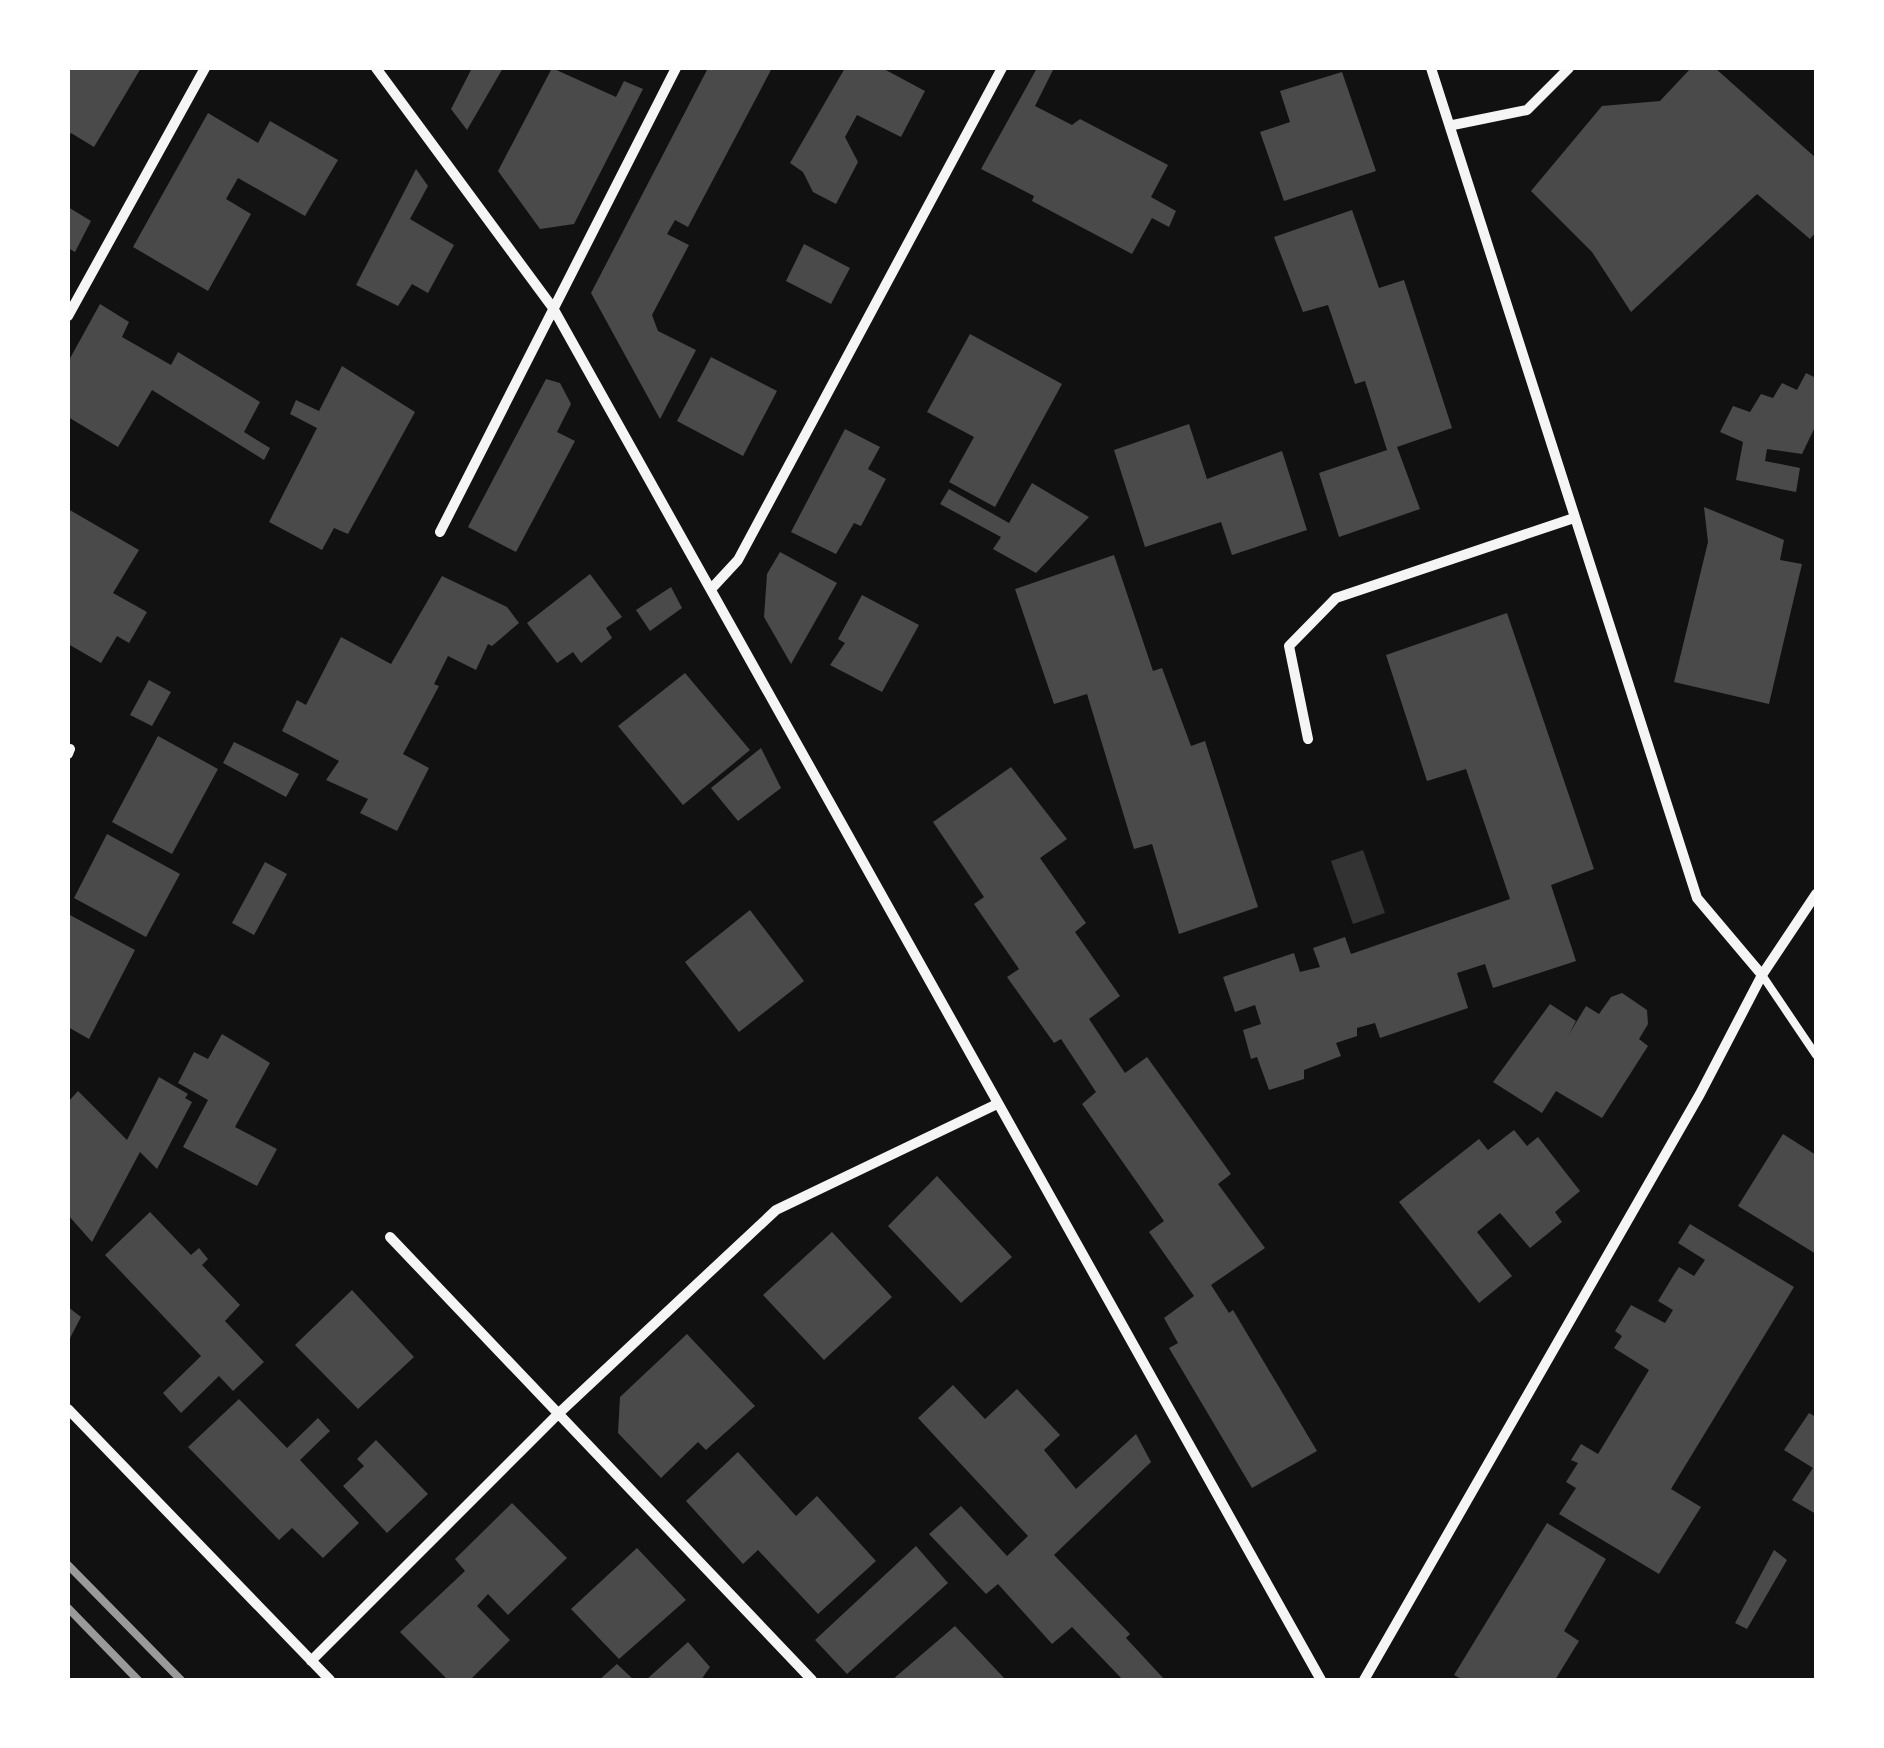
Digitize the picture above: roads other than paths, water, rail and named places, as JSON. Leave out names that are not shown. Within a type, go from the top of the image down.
[{"type":"street","points":[[68,316],[205,68]]},
{"type":"street","points":[[376,68],[553,308],[713,587],[995,1105],[1321,1680]]},
{"type":"street","points":[[440,532],[676,68]]},
{"type":"street","points":[[713,587],[738,560],[1002,68]]},
{"type":"street","points":[[1432,68],[1698,898],[1762,976]]},
{"type":"street","points":[[1453,125],[1527,110],[1569,68]]},
{"type":"street","points":[[1308,739],[1289,646],[1336,598],[1574,518]]},
{"type":"street","points":[[1364,1680],[1700,1094],[1762,976],[1816,894]]},
{"type":"street","points":[[311,1661],[558,1414],[776,1210],[995,1105]]},
{"type":"street","points":[[390,1237],[812,1680]]},
{"type":"street","points":[[68,1410],[330,1680]]},
{"type":"lane","points":[[1762,976],[1816,1055]]},
{"type":"railway","points":[[68,1565],[181,1680]]},
{"type":"railway","points":[[68,1608],[138,1680]]}]
